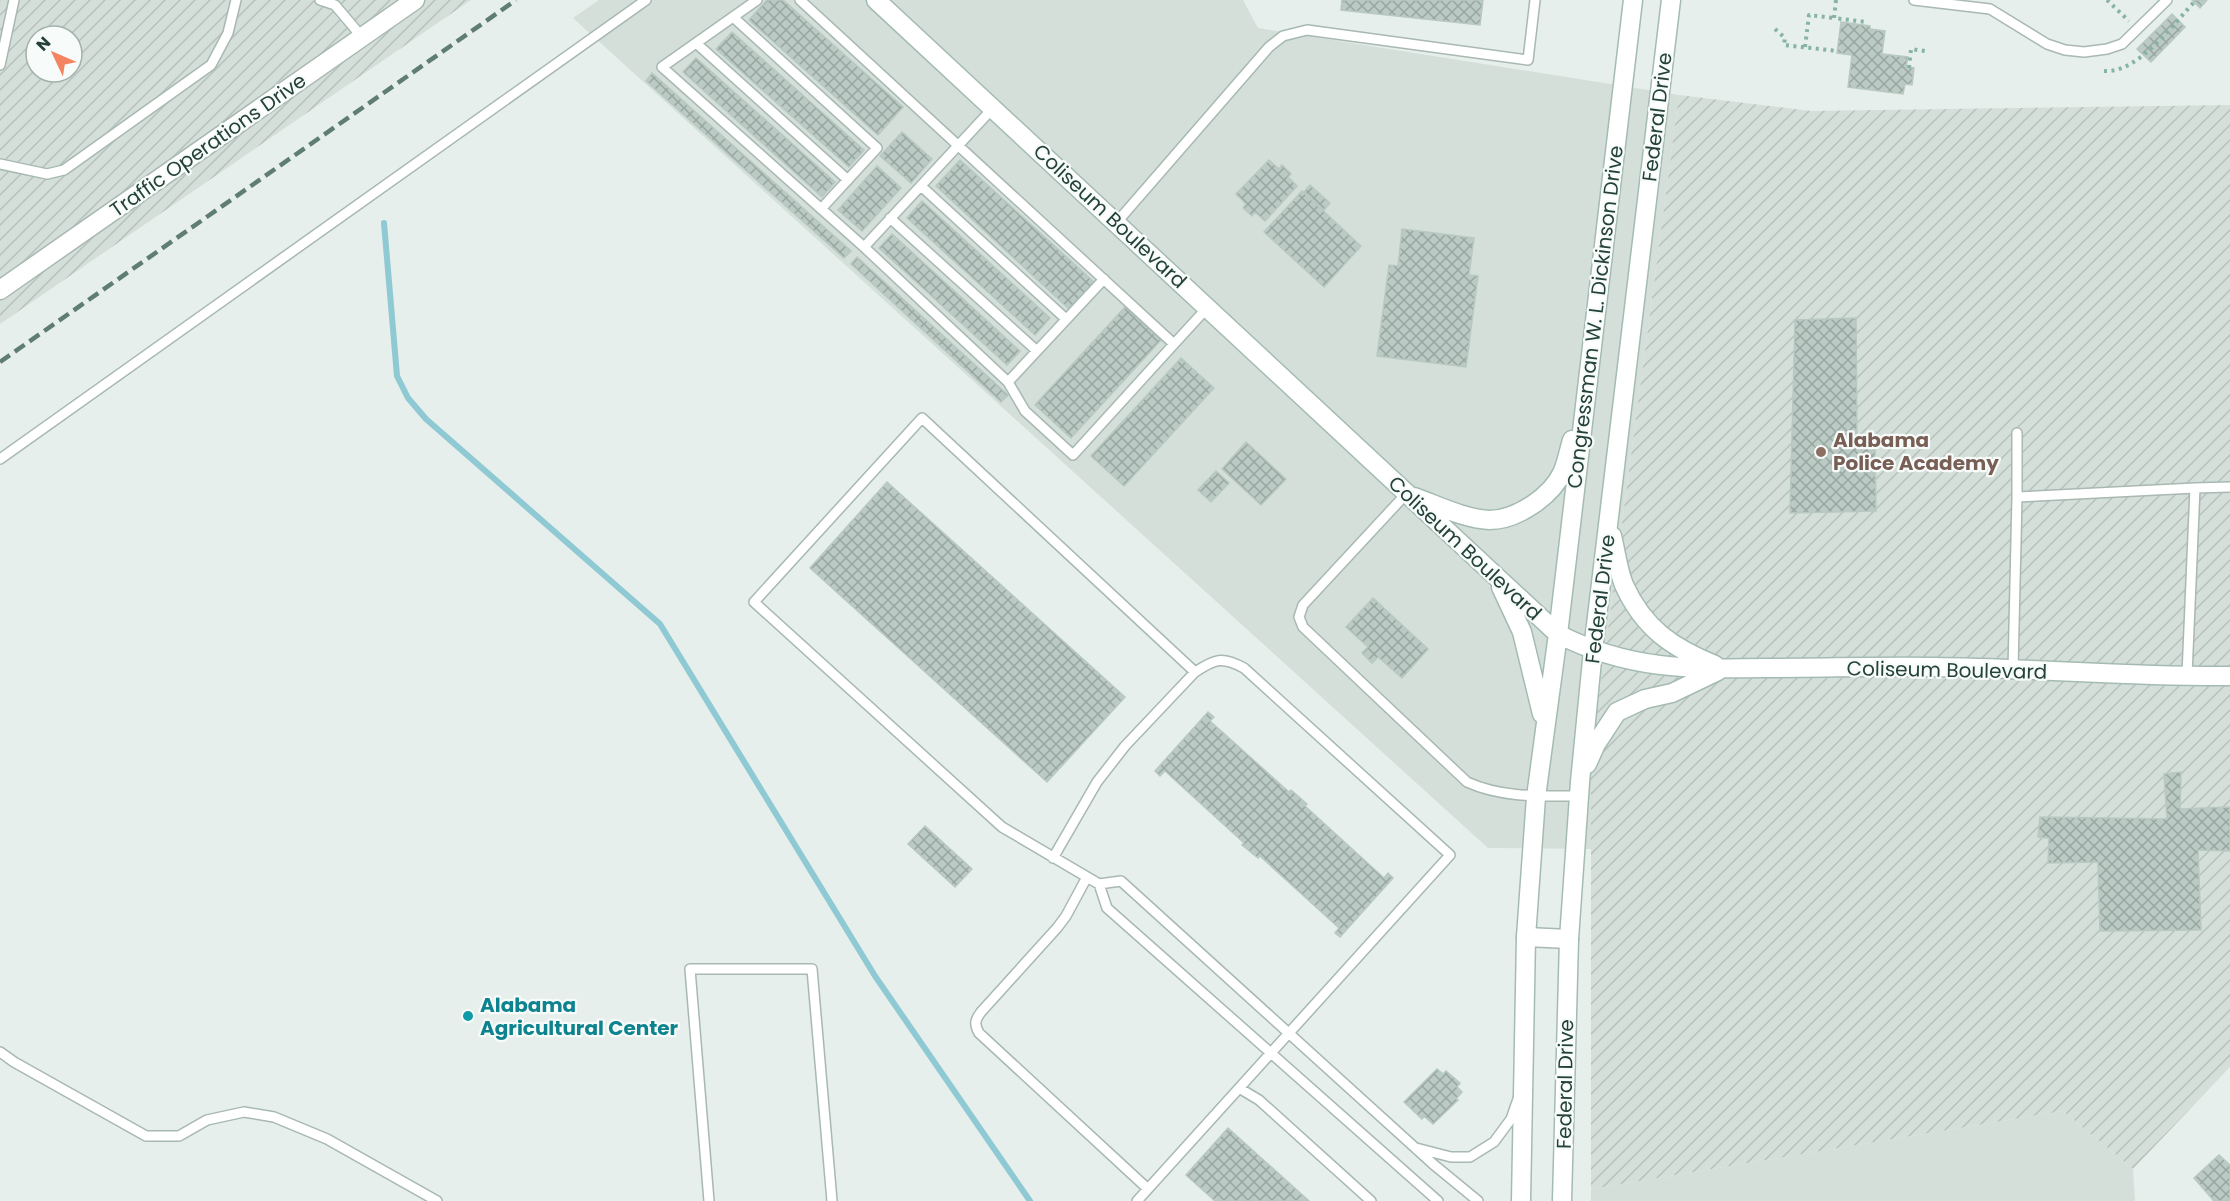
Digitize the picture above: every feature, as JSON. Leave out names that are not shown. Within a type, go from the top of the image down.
[{"type":"main road","name":"Traffic Operations Drive","points":[[0,290],[415,0]]},
{"type":"main road","name":"Coliseum Boulevard","points":[[876,0],[1558,634],[1593,650],[1646,664],[1668,667],[1722,669],[1935,667],[2230,676]]},
{"type":"main road","name":"Congressman W. L. Dickinson Drive","points":[[1558,634],[1633,0]]},
{"type":"main road","name":"Federal Drive","points":[[1562,1201],[1569,939],[1579,789],[1593,650],[1671,0]]},
{"type":"main road","points":[[1406,494],[1461,514],[1489,520],[1514,516],[1541,499],[1563,472],[1587,386]]},
{"type":"main road","points":[[1609,520],[1624,584],[1643,620],[1683,652],[1722,669]]},
{"type":"main road","points":[[1496,577],[1522,632],[1545,725]]},
{"type":"main road","name":"Federal Drive","points":[[1521,1201],[1526,937],[1536,796],[1558,634]]},
{"type":"main road","points":[[1579,789],[1596,744],[1617,712],[1645,699],[1672,693],[1722,669]]},
{"type":"main road","points":[[1526,937],[1569,939]]},
{"type":"lane","points":[[0,65],[14,0]]},
{"type":"lane","points":[[0,164],[47,174],[64,170],[211,65],[228,33],[236,0]]},
{"type":"lane","points":[[320,0],[335,5],[362,37]]},
{"type":"lane","points":[[0,459],[646,0]]},
{"type":"lane","points":[[757,0],[662,67],[864,247],[1008,381],[1025,411],[1073,455],[1207,308]]},
{"type":"lane","points":[[800,0],[1174,344]]},
{"type":"lane","points":[[1117,222],[1269,47],[1283,36],[1307,30],[1528,60],[1535,0]]},
{"type":"lane","points":[[1914,0],[1990,9],[2047,44],[2065,50],[2084,52],[2107,49],[2122,44],[2167,0]]},
{"type":"lane","points":[[733,17],[877,148],[821,209]]},
{"type":"lane","points":[[696,43],[848,180]]},
{"type":"lane","points":[[864,247],[993,108]]},
{"type":"lane","points":[[921,186],[1066,319]]},
{"type":"lane","points":[[890,218],[1037,351]]},
{"type":"lane","points":[[1008,381],[1104,279]]},
{"type":"lane","points":[[1195,672],[922,418],[754,602],[1002,827],[1099,884],[1121,881],[1414,1147],[1478,1201]]},
{"type":"lane","points":[[2013,670],[2018,497],[2017,433]]},
{"type":"lane","points":[[2018,497],[2230,487]]},
{"type":"lane","points":[[2187,675],[2195,488]]},
{"type":"lane","points":[[1406,494],[1302,605],[1299,617],[1303,627],[1467,782],[1485,790],[1536,796],[1579,789]]},
{"type":"lane","points":[[1053,858],[1094,787],[1125,746],[1195,672],[1213,660],[1231,661],[1244,668],[1450,855],[1137,1201]]},
{"type":"lane","points":[[1087,877],[1066,916],[975,1019],[975,1026],[979,1033],[1148,1189]]},
{"type":"lane","points":[[1099,884],[1107,908],[1438,1201]]},
{"type":"lane","points":[[709,1201],[690,969],[812,969],[832,1201]]},
{"type":"lane","points":[[0,1052],[146,1136],[179,1136],[207,1119],[244,1112],[274,1117],[327,1139],[437,1201]]},
{"type":"lane","points":[[1414,1147],[1451,1158],[1470,1157],[1494,1142],[1511,1119],[1523,1083]]},
{"type":"lane","points":[[1239,1088],[1259,1101],[1371,1201]]},
{"type":"path","points":[[1834,18],[1836,0]]},
{"type":"path","points":[[2107,0],[2138,30]]},
{"type":"path","points":[[2104,71],[2120,69],[2146,54],[2196,0]]},
{"type":"path","points":[[1805,47],[1809,15],[1866,22]]},
{"type":"path","points":[[1775,29],[1785,38],[1785,45],[1837,51]]},
{"type":"path","points":[[1909,68],[1911,49],[1925,51]]},
{"type":"shaded area","points":[[0,0],[471,0],[0,324]]},
{"type":"shaded area","points":[[599,0],[1243,0],[1258,28],[1679,95],[1591,756],[1591,849],[1488,848],[573,18]]},
{"type":"shaded area","points":[[1679,95],[1811,111],[2230,105],[2230,1067],[2133,1169],[2063,1111],[1591,1189],[1591,756]]},
{"type":"shaded area","points":[[2063,1111],[2133,1169],[2135,1201],[1591,1201],[1591,1189]]},
{"type":"building","points":[[767,0],[783,0],[903,107],[878,135],[749,20]]},
{"type":"building","points":[[1342,0],[1483,0],[1480,25],[1341,10]]},
{"type":"building","points":[[2192,0],[2207,0],[2200,8]]},
{"type":"building","points":[[2172,14],[2185,27],[2151,62],[2137,49]]},
{"type":"building","points":[[1841,22],[1870,26],[1870,29],[1885,31],[1882,54],[1908,57],[1906,67],[1914,68],[1912,85],[1905,84],[1903,94],[1848,87],[1852,55],[1837,53]]},
{"type":"building","points":[[732,32],[864,150],[849,167],[716,49]]},
{"type":"building","points":[[696,58],[835,182],[822,197],[683,72]]},
{"type":"building","points":[[652,73],[851,251],[844,258],[646,81]]},
{"type":"building","points":[[902,132],[932,159],[911,183],[880,156]]},
{"type":"building","points":[[960,160],[1094,282],[1069,309],[936,186]]},
{"type":"building","points":[[1269,160],[1279,169],[1282,165],[1291,174],[1288,177],[1297,186],[1265,221],[1255,212],[1252,216],[1243,208],[1246,204],[1236,194]]},
{"type":"building","points":[[877,166],[901,188],[862,231],[838,210]]},
{"type":"building","points":[[1310,185],[1330,203],[1324,210],[1304,192]]},
{"type":"building","points":[[1302,191],[1361,246],[1324,287],[1264,232]]},
{"type":"building","points":[[922,201],[1050,318],[1035,335],[907,218]]},
{"type":"building","points":[[1402,229],[1474,238],[1469,275],[1478,276],[1466,367],[1377,356],[1389,265],[1398,266]]},
{"type":"building","points":[[892,234],[1020,351],[1007,365],[879,248]]},
{"type":"building","points":[[857,257],[1008,395],[1001,402],[851,264]]},
{"type":"building","points":[[1125,307],[1161,340],[1071,438],[1035,405]]},
{"type":"building","points":[[1856,318],[1857,449],[1875,448],[1876,511],[1790,513],[1795,320]]},
{"type":"building","points":[[1181,358],[1214,388],[1124,486],[1091,456]]},
{"type":"building","points":[[1246,442],[1286,479],[1261,505],[1222,469]]},
{"type":"building","points":[[1216,471],[1229,483],[1211,502],[1198,490]]},
{"type":"building","points":[[887,482],[1125,697],[1047,782],[810,568]]},
{"type":"building","points":[[1373,598],[1428,649],[1402,678],[1378,657],[1372,663],[1362,653],[1368,647],[1346,627]]},
{"type":"building","points":[[1208,712],[1214,717],[1210,721],[1289,792],[1291,790],[1307,804],[1305,806],[1384,878],[1388,873],[1393,878],[1340,937],[1335,933],[1339,928],[1260,856],[1258,858],[1242,845],[1244,843],[1165,771],[1160,776],[1155,771]]},
{"type":"building","points":[[2181,772],[2180,809],[2230,807],[2230,851],[2198,850],[2201,930],[2100,931],[2098,862],[2048,863],[2049,838],[2038,837],[2040,817],[2167,819],[2164,774]]},
{"type":"building","points":[[925,826],[972,869],[955,887],[908,844]]},
{"type":"building","points":[[1437,1069],[1443,1074],[1446,1071],[1460,1083],[1457,1087],[1462,1092],[1456,1099],[1458,1100],[1433,1124],[1424,1116],[1422,1119],[1404,1102]]},
{"type":"building","points":[[1228,1128],[1309,1201],[1215,1201],[1186,1175]]},
{"type":"building","points":[[2219,1155],[2230,1165],[2230,1201],[2214,1201],[2194,1178]]},
{"type":"waterway","points":[[384,223],[397,376],[408,398],[426,419],[660,624],[875,976],[1030,1201]]},
{"type":"railway","points":[[0,362],[516,0]]},
{"type":"place","name":"Alabama Police Academy","points":[[1821,452]]},
{"type":"place","name":"Alabama Agricultural Center","points":[[468,1016]]}]
